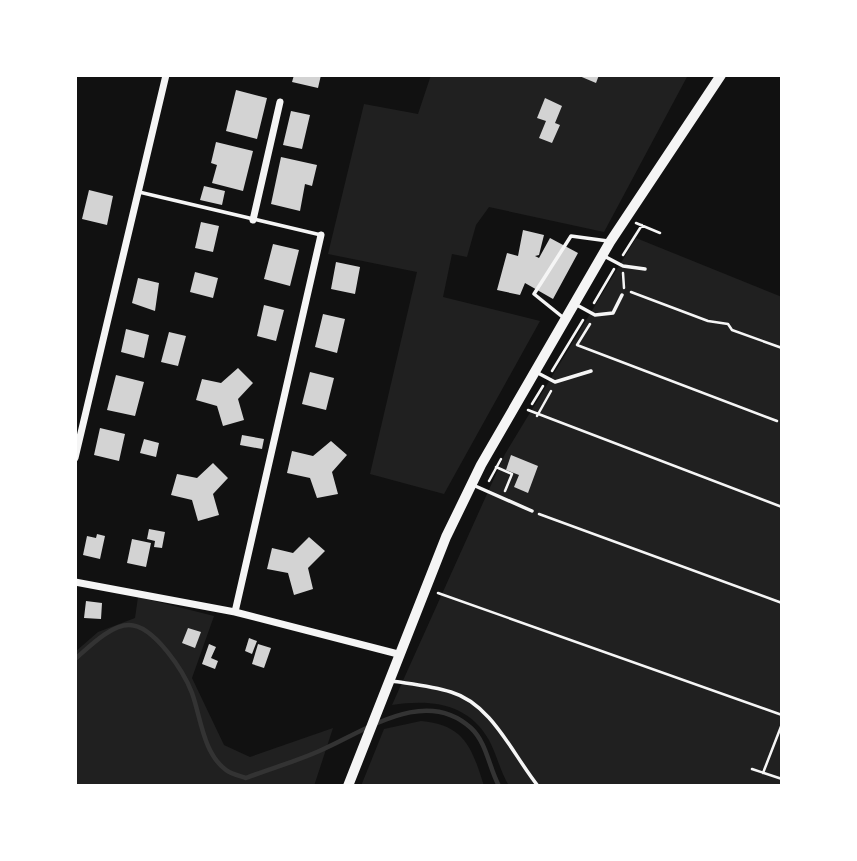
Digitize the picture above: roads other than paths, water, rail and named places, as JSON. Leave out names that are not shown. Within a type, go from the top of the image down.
[{"type":"main road","points":[[348,786],[398,654],[446,537],[471,485],[602,255],[721,75]]},
{"type":"street","points":[[75,458],[166,75]]},
{"type":"street","points":[[253,220],[280,103]]},
{"type":"street","points":[[235,612],[321,235]]},
{"type":"street","points":[[75,407],[86,409]]},
{"type":"street","points":[[75,582],[235,612],[398,654]]},
{"type":"lane","points":[[139,192],[321,235]]},
{"type":"lane","points":[[565,319],[534,295],[571,236],[610,242]]},
{"type":"lane","points":[[602,255],[623,267],[645,269]]},
{"type":"lane","points":[[574,303],[595,315],[613,313],[622,295]]},
{"type":"lane","points":[[534,371],[555,382],[591,371]]},
{"type":"lane","points":[[471,485],[532,511]]},
{"type":"lane","points":[[387,683],[453,692],[474,704],[492,721],[538,786]]},
{"type":"waterway","points":[[75,659],[100,638],[122,626],[139,627],[148,633],[167,651],[188,684],[208,745],[218,763],[233,774],[246,778],[308,756],[394,717],[434,711],[453,716],[471,728],[484,748],[499,786]]}]
